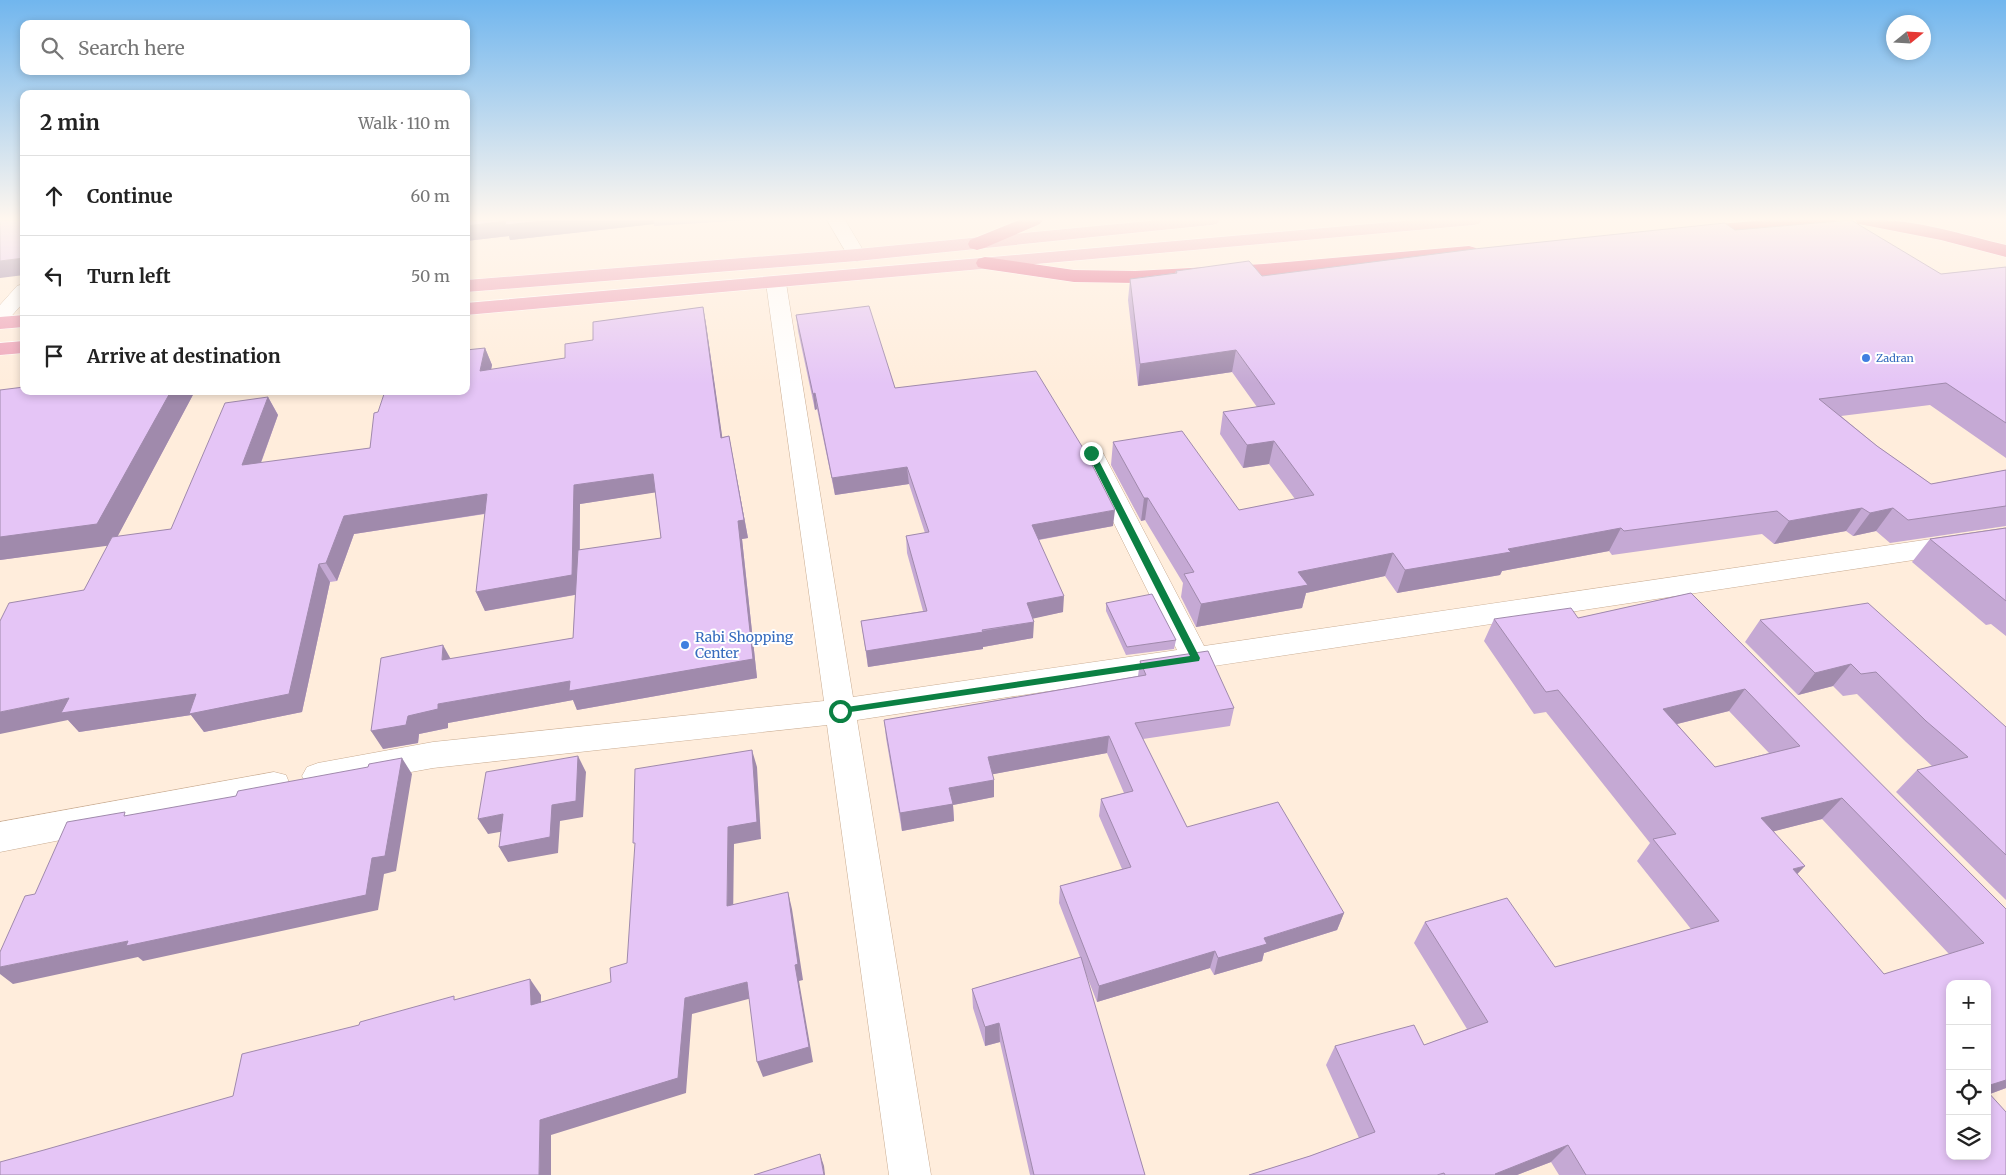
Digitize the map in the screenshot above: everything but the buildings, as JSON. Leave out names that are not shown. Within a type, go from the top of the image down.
[{"type":"highway","points":[[1066,275],[1135,277],[1175,275]]},
{"type":"main road","points":[[470,286],[607,275]]},
{"type":"main road","points":[[470,309],[861,275]]},
{"type":"main road","points":[[0,323],[20,321]]},
{"type":"main road","points":[[0,349],[20,347]]},
{"type":"street","points":[[776,283],[910,1175]]},
{"type":"street","points":[[0,317],[20,294]]},
{"type":"street","points":[[1091,453],[1196,658]]},
{"type":"street","points":[[0,837],[433,754],[840,711],[1196,658],[1680,598],[2006,537]]},
{"type":"place","name":"Zadran","points":[[1866,358]]},
{"type":"place","name":"Rabi Shopping Center","points":[[685,645]]},
{"type":"route","points":[[840,711],[1196,658],[1091,453]]}]
